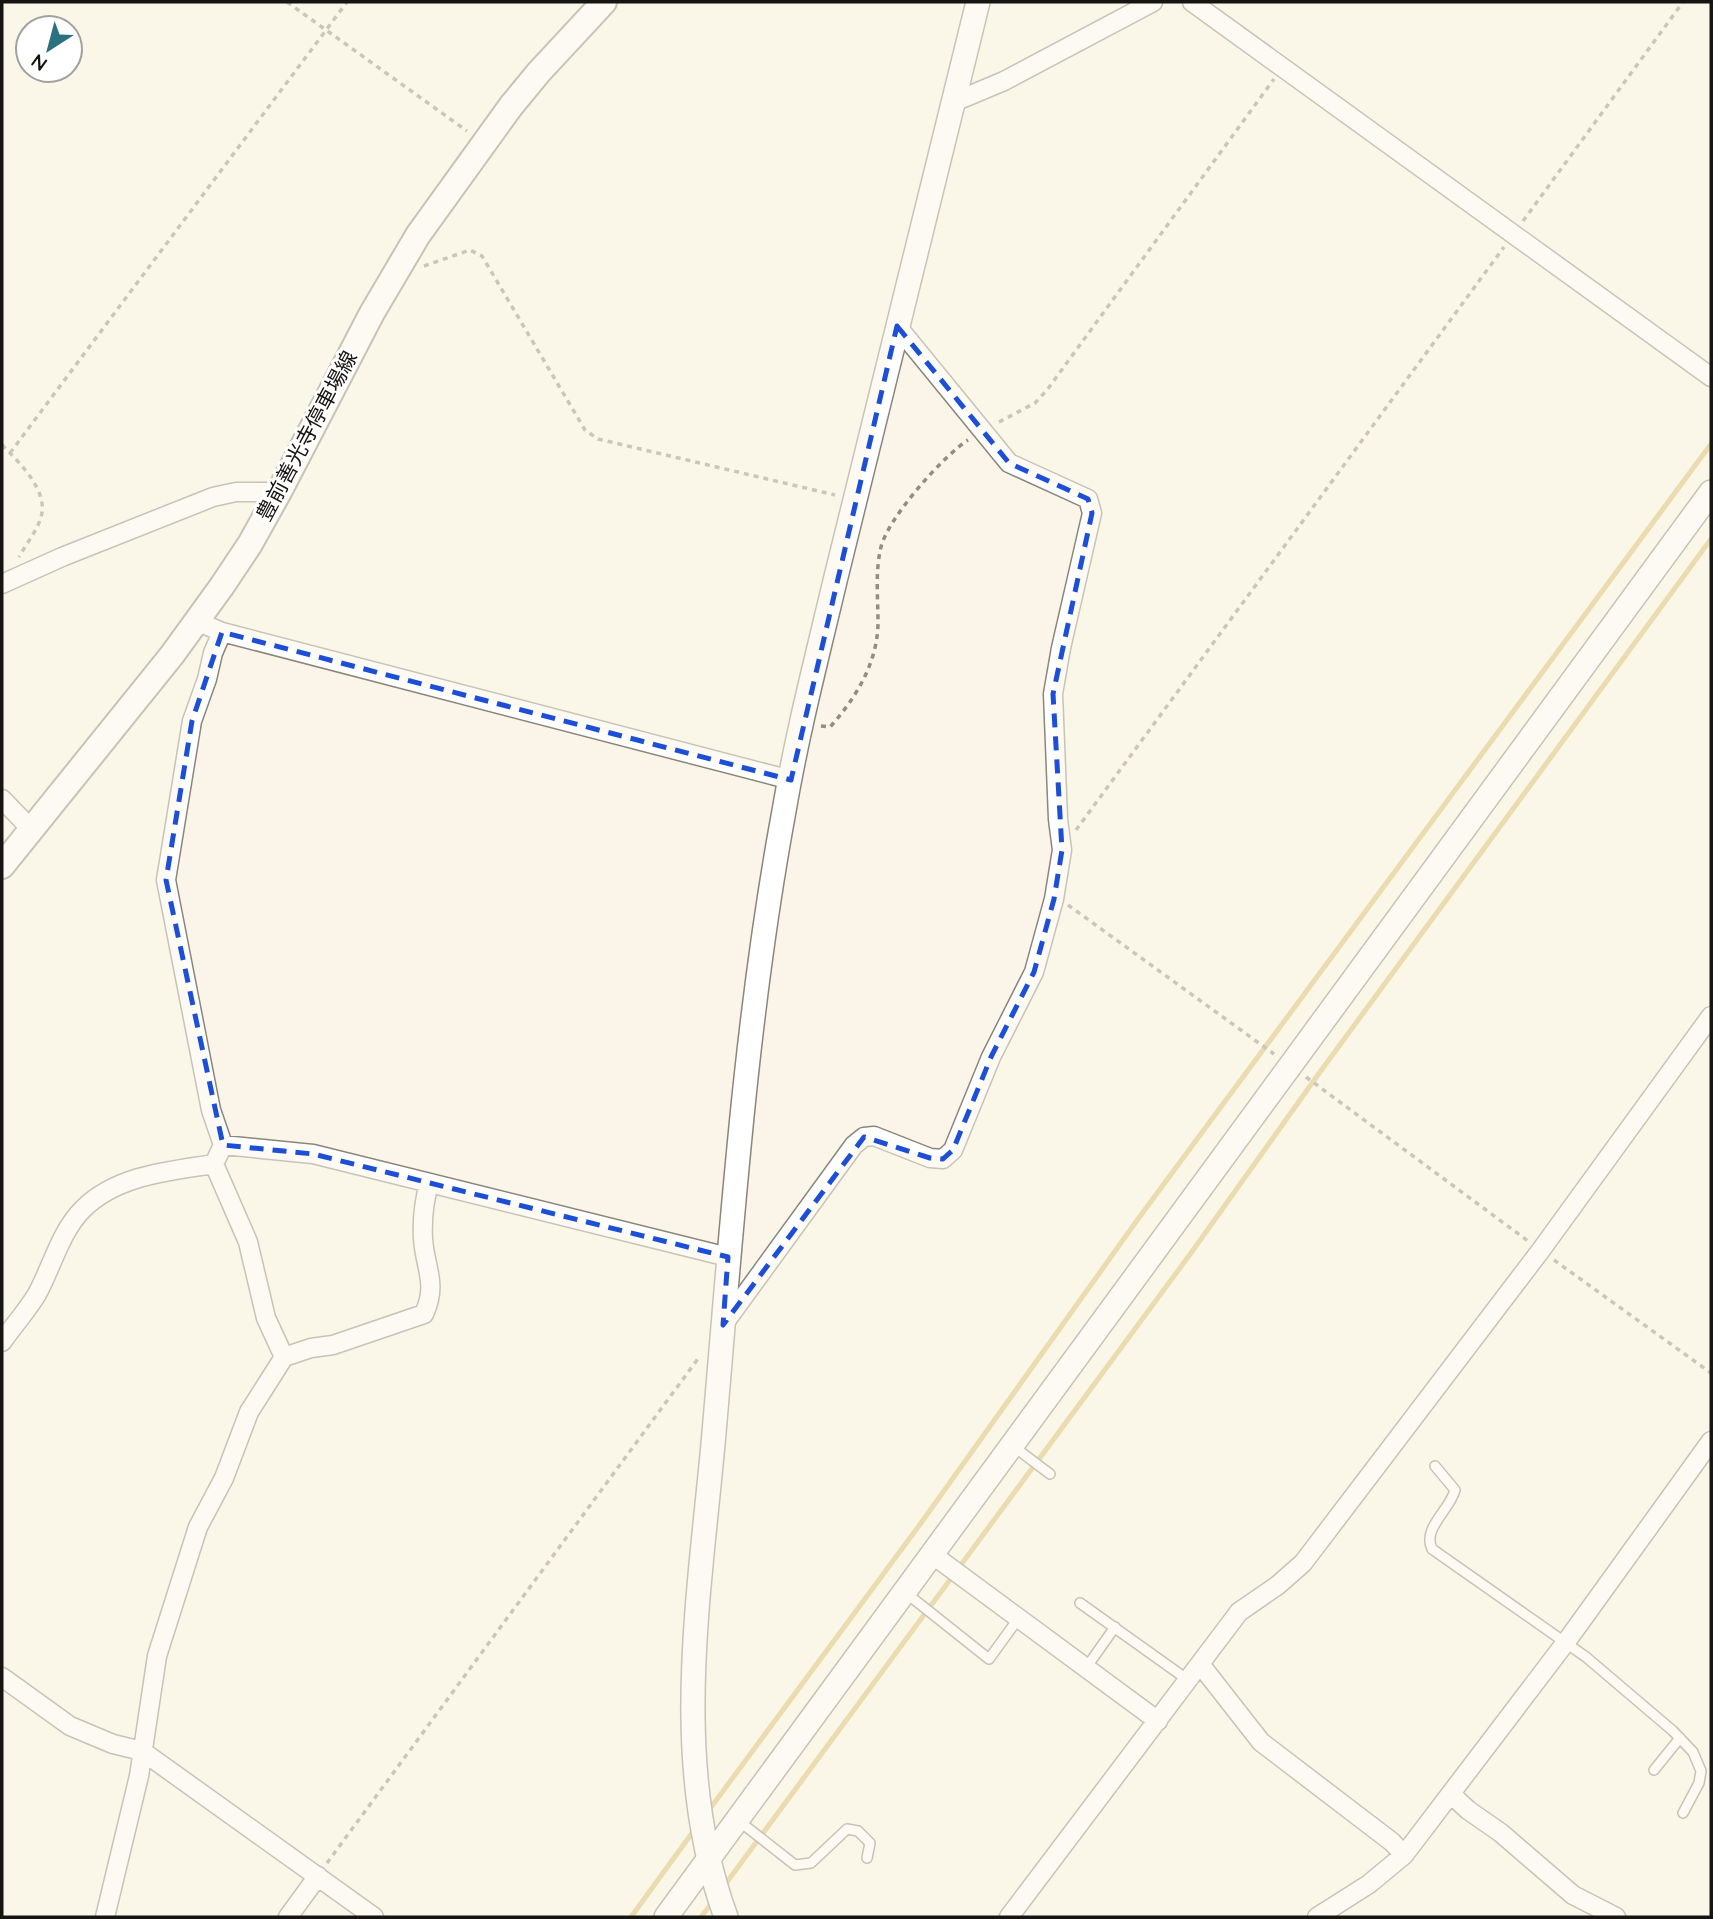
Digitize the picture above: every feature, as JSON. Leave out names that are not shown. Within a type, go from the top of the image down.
[{"type":"main road","name":"豊前善光寺停車場線","points":[[2,866],[172,655],[250,544],[400,263],[483,142],[539,72],[604,2]]},
{"type":"street","points":[[721,1902],[708,1860],[701,1823],[692,1695],[728,1257],[761,957],[784,808],[802,723],[854,500],[978,2]]},
{"type":"street","points":[[954,102],[1004,81],[1153,2]]},
{"type":"street","points":[[1192,2],[1711,377]]},
{"type":"street","points":[[723,1325],[855,1145],[864,1137],[874,1136],[930,1158],[943,1159],[953,1150],[990,1057],[1034,972],[1054,899],[1062,850],[1058,819],[1054,694],[1061,648],[1092,513],[1088,499],[1009,463],[897,326]]},
{"type":"street","points":[[9,581],[213,497],[236,492],[279,492]]},
{"type":"street","points":[[666,1917],[708,1860],[746,1827],[914,1600],[949,1566],[1021,1453],[1711,492]]},
{"type":"street","points":[[196,621],[222,632],[790,780]]},
{"type":"street","points":[[222,632],[191,722],[166,880],[208,1097],[223,1145],[214,1164],[248,1242],[266,1318],[284,1357]]},
{"type":"street","points":[[2,799],[32,830]]},
{"type":"street","points":[[1009,1917],[1239,1612],[1278,1585],[1303,1563],[1541,1250],[1711,1016]]},
{"type":"street","points":[[223,1145],[313,1154],[728,1257]]},
{"type":"street","points":[[2,1342],[36,1295],[60,1244],[83,1209],[108,1192],[149,1174],[214,1164]]},
{"type":"street","points":[[105,1917],[127,1836],[139,1776],[157,1656],[198,1527],[224,1478],[249,1412],[284,1357],[311,1348],[333,1345],[424,1314],[429,1303],[432,1282],[423,1239],[425,1199],[429,1184]]},
{"type":"street","points":[[1317,1917],[1369,1884],[1404,1855],[1566,1642],[1711,1441]]},
{"type":"street","points":[[949,1566],[1158,1721]]},
{"type":"street","points":[[1200,1664],[1261,1742],[1392,1842],[1404,1855]]},
{"type":"street","points":[[2,1676],[70,1726],[113,1744],[142,1751],[374,1917]]},
{"type":"street","points":[[1452,1795],[1573,1895],[1616,1917]]},
{"type":"street","points":[[288,1917],[318,1876]]},
{"type":"lane","points":[[1021,1453],[1048,1473]]},
{"type":"lane","points":[[1435,1466],[1455,1490],[1452,1500],[1430,1533],[1428,1540],[1432,1549],[1586,1657],[1680,1738],[1693,1752],[1701,1771],[1699,1783],[1683,1813]]},
{"type":"lane","points":[[914,1600],[989,1659],[1018,1619]]},
{"type":"lane","points":[[1080,1603],[1188,1680]]},
{"type":"lane","points":[[1086,1668],[1115,1627]]},
{"type":"lane","points":[[1654,1770],[1680,1738]]},
{"type":"lane","points":[[746,1827],[795,1865],[811,1863],[847,1829],[858,1831],[870,1843],[867,1858]]},
{"type":"path","points":[[286,2],[483,142]]},
{"type":"path","points":[[10,453],[347,2]]},
{"type":"path","points":[[1062,850],[1683,2]]},
{"type":"path","points":[[802,723],[830,727],[849,706],[869,669],[876,646],[881,545],[892,524],[930,474],[957,447],[1035,403],[1047,390],[1138,262],[1284,68]]},
{"type":"path","points":[[400,263],[426,266],[470,250],[482,256],[585,430],[598,439],[854,500]]},
{"type":"path","points":[[2,446],[37,489],[42,507],[40,520],[9,581]]},
{"type":"path","points":[[1054,899],[1067,905],[1273,1053]]},
{"type":"path","points":[[1306,1077],[1711,1373]]},
{"type":"path","points":[[318,1876],[723,1325]]},
{"type":"highlighted area","points":[[897,326],[1009,463],[1088,499],[1092,513],[1053,694],[1062,850],[1054,899],[1034,972],[991,1057],[953,1150],[943,1159],[930,1158],[864,1137],[723,1325],[728,1257],[313,1154],[223,1145],[166,880],[192,721],[222,632],[791,780]]},
{"type":"waterway","points":[[709,1810],[921,1523],[1138,1219],[1711,444]]},
{"type":"waterway","points":[[724,1886],[1191,1253],[1320,1072],[1711,539]]},
{"type":"waterway","points":[[631,1917],[695,1829]]},
{"type":"waterway","points":[[701,1917],[714,1900]]}]
